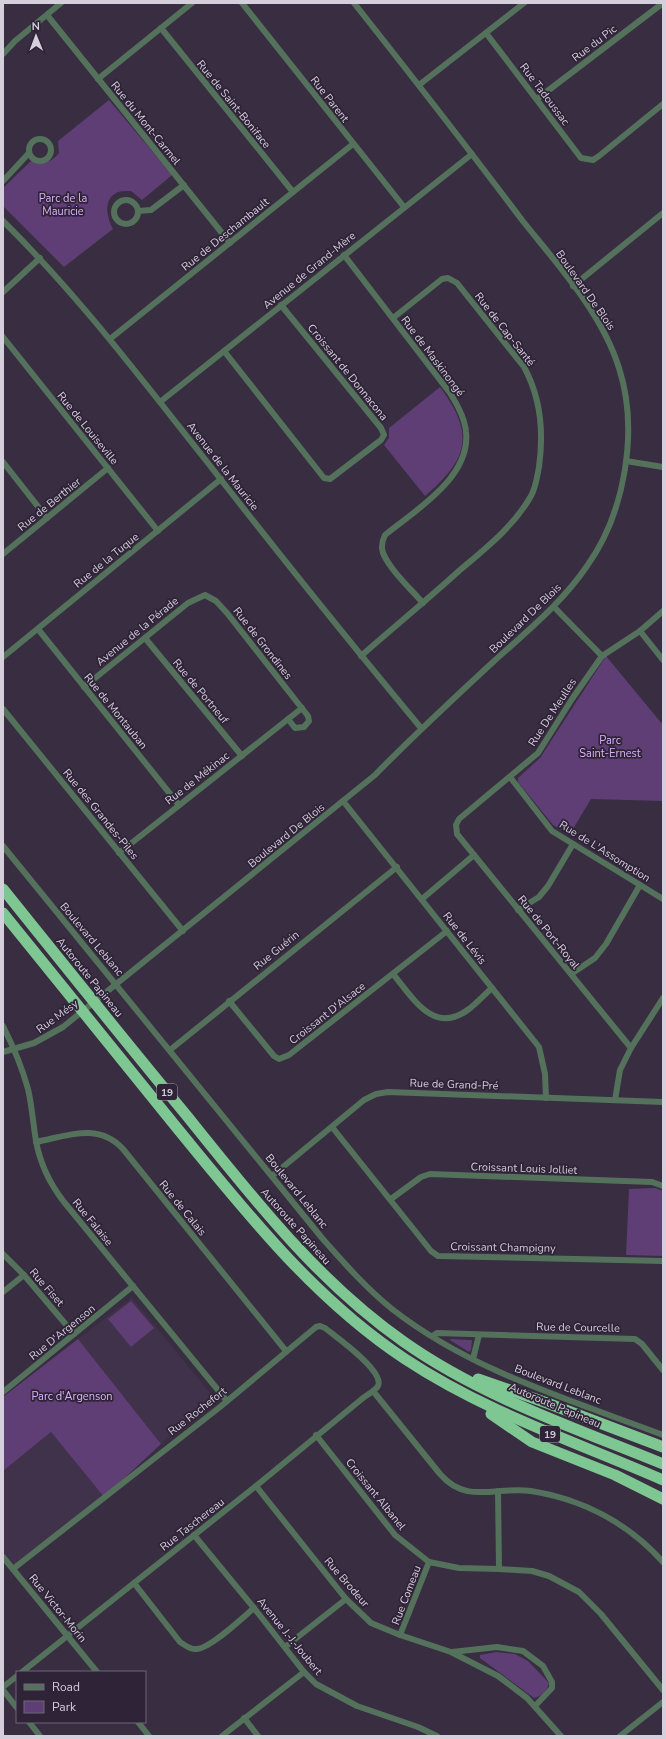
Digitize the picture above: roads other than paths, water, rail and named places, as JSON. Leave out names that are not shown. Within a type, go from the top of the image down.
[{"type":"highway","name":"Autoroute Papineau","points":[[3,889],[285,1235],[326,1278],[359,1308],[404,1342],[446,1368],[506,1399],[663,1464]]},
{"type":"highway","name":"19","points":[[3,912],[250,1217],[296,1269],[368,1333],[403,1358],[440,1381],[515,1420],[663,1480]]},
{"type":"highway","points":[[446,1368],[547,1403],[663,1447]]},
{"type":"highway","points":[[440,1381],[532,1442],[615,1475],[663,1499]]},
{"type":"street","points":[[3,54],[61,3]]},
{"type":"street","points":[[98,79],[192,3]]},
{"type":"street","name":"Rue Parent","points":[[242,3],[352,144],[404,207]]},
{"type":"street","name":"Boulevard De Blois","points":[[114,985],[375,776],[421,728],[554,607],[576,581],[598,548],[617,507],[626,462],[627,421],[624,383],[604,332],[573,286],[419,85],[354,3]]},
{"type":"street","points":[[419,85],[524,3]]},
{"type":"street","name":"Rue du Pic","points":[[537,99],[663,3]]},
{"type":"street","name":"Rue du Mont-Carmel","points":[[47,14],[230,243]]},
{"type":"street","name":"Rue de Saint-Boniface","points":[[161,28],[293,192]]},
{"type":"street","name":"Rue Tadoussac","points":[[486,33],[581,158],[593,160],[663,104]]},
{"type":"street","name":"Rue de Deschambault","points":[[110,339],[352,144]]},
{"type":"street","points":[[3,181],[29,153]]},
{"type":"street","name":"Avenue de Grand-Mère","points":[[160,402],[472,154]]},
{"type":"street","points":[[138,211],[151,210],[184,185]]},
{"type":"street","points":[[126,200],[136,204],[138,211],[136,219],[133,222],[125,224],[118,220],[114,211],[119,201],[126,200]]},
{"type":"street","points":[[573,286],[663,213]]},
{"type":"street","name":"Avenue de la Mauricie","points":[[3,221],[40,258],[110,339],[361,656],[421,728]]},
{"type":"street","name":"Rue de Maskinongé","points":[[344,255],[450,393],[459,408],[466,432],[463,458],[455,473],[434,495],[385,535],[382,541],[383,552],[391,566],[423,603]]},
{"type":"street","points":[[3,292],[40,258]]},
{"type":"street","name":"Rue de Cap-Santé","points":[[361,656],[506,531],[531,496],[536,481],[540,454],[542,430],[540,407],[532,382],[524,367],[457,283],[448,278],[442,279],[393,318]]},
{"type":"street","name":"Croissant de Donnacona","points":[[224,351],[324,478],[330,479],[381,440],[384,435],[381,428],[281,305]]},
{"type":"street","name":"Rue de Louiseville","points":[[3,337],[158,531]]},
{"type":"street","points":[[3,462],[47,518]]},
{"type":"street","points":[[626,462],[663,467]]},
{"type":"street","name":"Rue de Berthier","points":[[3,554],[108,468]]},
{"type":"street","name":"Rue de la Tuque","points":[[3,657],[221,480]]},
{"type":"street","name":"Avenue de la Pérade","points":[[84,686],[188,603],[206,595]]},
{"type":"street","name":"Rue de Grondines","points":[[206,595],[216,601],[227,612],[302,708]]},
{"type":"street","points":[[554,607],[602,656]]},
{"type":"street","name":"Rue De Meulles","points":[[456,825],[459,819],[538,754],[572,699],[602,656],[640,631],[663,611]]},
{"type":"street","name":"Rue de Montauban","points":[[38,629],[180,805]]},
{"type":"street","points":[[640,631],[663,660]]},
{"type":"street","name":"Rue de Portneuf","points":[[145,638],[242,756]]},
{"type":"street","points":[[288,719],[295,728],[304,727],[309,721],[308,716],[302,708]]},
{"type":"street","name":"Rue de Mékinac","points":[[120,853],[302,708]]},
{"type":"street","name":"Rue des Grandes-Piles","points":[[3,709],[183,931]]},
{"type":"street","name":"Rue de L'Assomption","points":[[510,777],[552,831],[663,899]]},
{"type":"street","name":"Rue de Lévis","points":[[343,801],[539,1048],[545,1074],[546,1098]]},
{"type":"street","name":"Rue de Port-Royal","points":[[456,825],[457,834],[631,1048]]},
{"type":"street","points":[[518,910],[539,897],[548,886],[573,844]]},
{"type":"street","name":"Boulevard Leblanc","points":[[3,846],[114,985],[170,1050],[322,1238],[359,1278],[393,1309],[433,1336],[473,1359],[514,1378],[663,1435]]},
{"type":"street","points":[[422,899],[474,855]]},
{"type":"street","name":"Rue Guérin","points":[[170,1050],[396,867]]},
{"type":"street","points":[[571,974],[595,958],[606,944],[640,886]]},
{"type":"street","name":"Croissant D'Alsace","points":[[229,1001],[274,1056],[279,1059],[290,1055],[447,931]]},
{"type":"street","points":[[392,974],[426,1012],[433,1017],[444,1019],[456,1017],[469,1009],[492,988]]},
{"type":"street","name":"Rue Mésy","points":[[3,1052],[46,1038],[114,985]]},
{"type":"street","points":[[616,1100],[620,1070],[631,1048],[663,998]]},
{"type":"street","name":"Rue Falaise","points":[[3,1026],[14,1049],[28,1090],[36,1142],[43,1167],[59,1195],[227,1401]]},
{"type":"street","name":"Rue de Grand-Pré","points":[[272,1176],[364,1100],[376,1094],[388,1092],[663,1102]]},
{"type":"street","name":"Croissant Champigny","points":[[332,1127],[431,1251],[438,1256],[663,1262]]},
{"type":"street","name":"Rue de Calais","points":[[36,1142],[92,1132],[102,1134],[114,1141],[123,1149],[286,1351]]},
{"type":"street","name":"Croissant Louis Jolliet","points":[[391,1199],[421,1176],[430,1174],[652,1182],[663,1186]]},
{"type":"street","name":"Rue Fiset","points":[[3,1254],[24,1275],[74,1334]]},
{"type":"street","points":[[3,1292],[24,1275]]},
{"type":"street","name":"Rue D'Argenson","points":[[3,1392],[133,1286]]},
{"type":"street","name":"Rue Rochefort","points":[[13,1569],[227,1401],[316,1327],[323,1327],[358,1354],[368,1364],[378,1380],[378,1386],[373,1391]]},
{"type":"street","name":"Rue de Courcelle","points":[[433,1336],[437,1333],[635,1339],[642,1344],[663,1370]]},
{"type":"street","points":[[473,1359],[479,1335]]},
{"type":"street","points":[[373,1391],[449,1483],[462,1490],[471,1492],[514,1490],[538,1493],[565,1499],[587,1507],[630,1531],[652,1550],[663,1562]]},
{"type":"street","name":"Rue Taschereau","points":[[23,1671],[256,1486],[316,1435],[373,1391]]},
{"type":"street","name":"Croissant Albanel","points":[[316,1435],[395,1535],[429,1562],[459,1568],[499,1568],[532,1571],[549,1576],[579,1592],[602,1614],[663,1690]]},
{"type":"street","name":"Rue Brodeur","points":[[256,1486],[346,1599],[370,1623],[400,1636],[451,1652],[498,1676],[527,1698],[561,1736]]},
{"type":"street","points":[[498,1491],[499,1568]]},
{"type":"street","name":"Avenue J.-J.-Joubert","points":[[194,1535],[304,1672],[316,1684],[357,1706],[418,1727],[437,1736]]},
{"type":"street","name":"Rue Victor-Morin","points":[[3,1557],[96,1671]]},
{"type":"street","name":"Rue Comeau","points":[[400,1636],[429,1562]]},
{"type":"street","points":[[134,1583],[180,1642],[190,1648],[196,1649],[208,1646],[254,1608]]},
{"type":"street","points":[[285,1647],[346,1599]]},
{"type":"street","name":"Rue Brodeur","points":[[451,1652],[497,1647],[523,1651],[543,1666],[552,1682],[552,1688],[534,1706]]},
{"type":"street","points":[[222,1736],[304,1672]]},
{"type":"street","points":[[3,1687],[16,1677]]},
{"type":"street","points":[[3,1690],[16,1707]]},
{"type":"street","points":[[620,1736],[663,1702]]},
{"type":"street","points":[[244,1718],[258,1736]]},
{"type":"street","points":[[30,1723],[40,1736]]},
{"type":"street","points":[[139,1723],[149,1736]]},
{"type":"park label","name":"Parc de la Mauricie","points":[[63,204]]},
{"type":"park label","name":"Parc Saint-Ernest","points":[[610,746]]},
{"type":"park label","name":"Parc d'Argenson","points":[[72,1396]]}]
